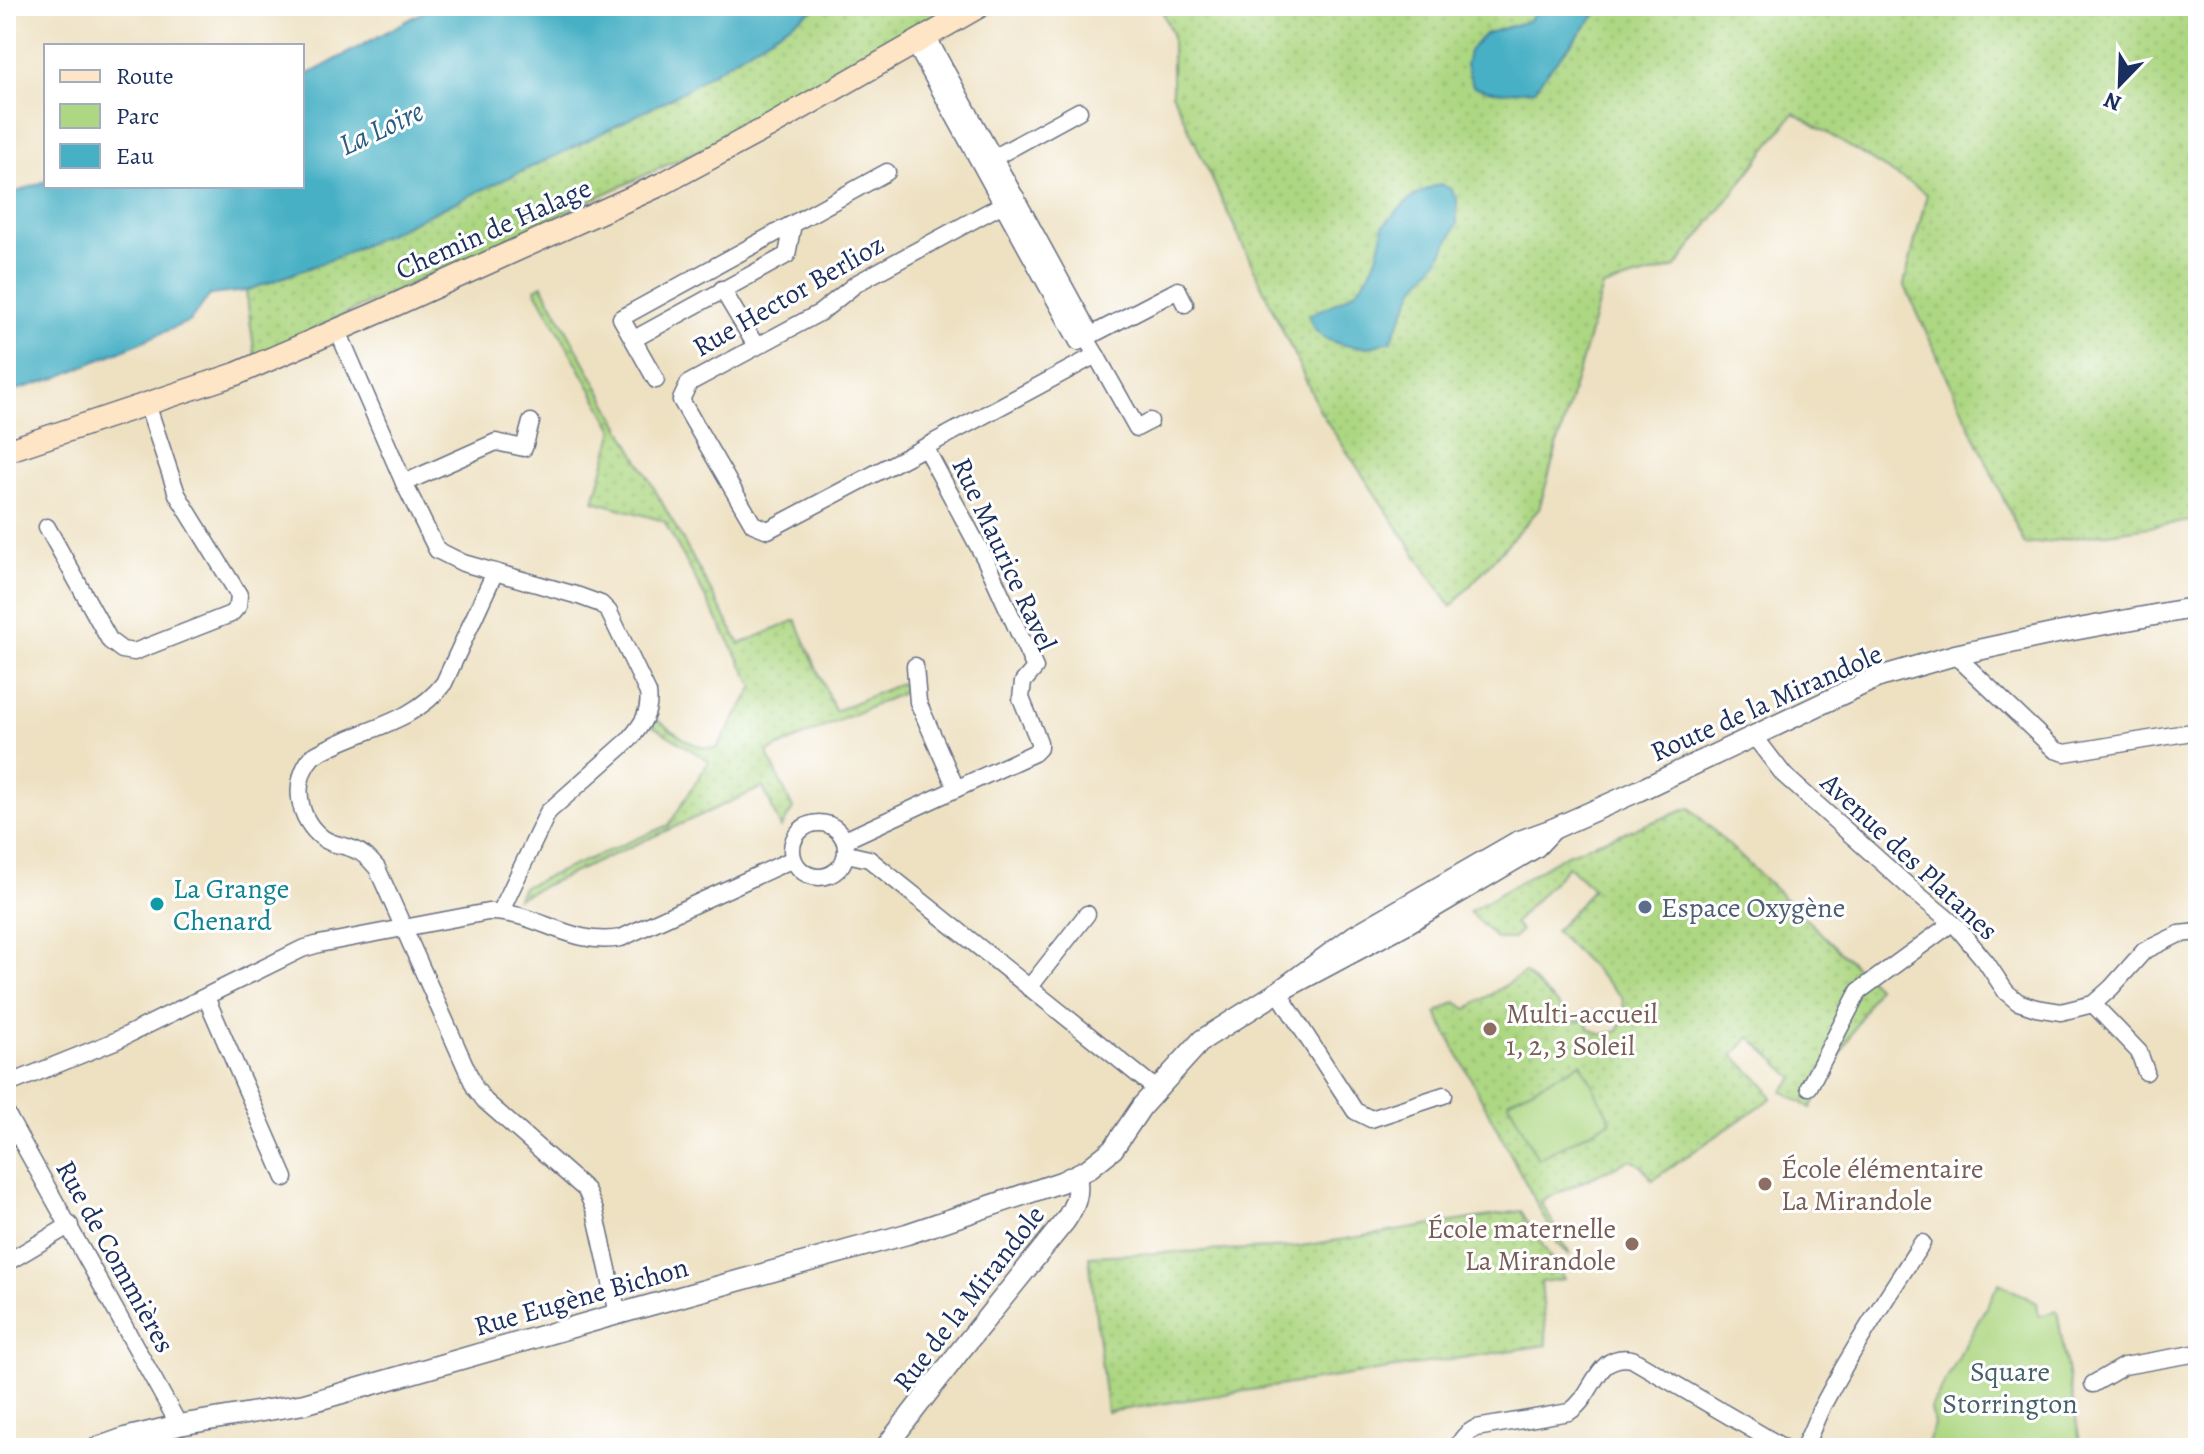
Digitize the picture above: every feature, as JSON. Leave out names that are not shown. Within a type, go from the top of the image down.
[{"type":"main road","name":"Chemin de Halage","points":[[6,451],[236,374],[662,184],[980,6]]},
{"type":"street","points":[[921,39],[1137,428],[1150,421]]},
{"type":"street","points":[[988,161],[1079,111]]},
{"type":"street","points":[[656,380],[621,318],[887,172]]},
{"type":"street","name":"Rue Hector Berlioz","points":[[925,447],[768,530],[753,524],[681,400],[689,383],[821,312],[857,283],[1009,200]]},
{"type":"street","points":[[634,339],[787,255],[793,224]]},
{"type":"street","points":[[722,289],[756,346]]},
{"type":"street","points":[[1085,338],[1178,290],[1185,304]]},
{"type":"street","points":[[337,329],[404,483],[437,550],[463,563],[601,604],[609,612],[648,693],[646,716],[629,740],[548,812],[501,911]]},
{"type":"street","name":"Rue Maurice Ravel","points":[[956,788],[1039,748],[1021,698],[1023,682],[1035,668],[985,559],[925,447],[1096,355]]},
{"type":"street","points":[[47,527],[110,641],[122,650],[134,652],[152,646],[231,614],[238,606],[239,595],[177,494],[147,404]]},
{"type":"street","points":[[404,483],[496,442],[524,448],[531,422]]},
{"type":"street","points":[[495,572],[444,683],[434,697],[404,715],[323,750],[307,763],[301,776],[301,803],[314,831],[331,843],[365,855],[377,868],[475,1088],[485,1101],[586,1190],[595,1211],[618,1314]]},
{"type":"street","name":"Route de la Mirandole","points":[[1156,1089],[1202,1040],[1278,992],[1409,922],[1442,894],[1536,847],[1553,829],[1876,678],[1955,655],[2198,607]]},
{"type":"street","points":[[1955,655],[2055,750],[2065,753],[2198,731]]},
{"type":"street","points":[[846,847],[956,788],[918,702],[915,666]]},
{"type":"street","name":"Avenue des Platanes","points":[[1754,736],[1784,775],[1952,923],[1986,962],[2006,992],[2018,1002],[2061,1012],[2093,1004]]},
{"type":"street","points":[[814,823],[832,826],[840,832],[846,847],[844,863],[831,875],[822,878],[805,874],[793,859],[793,841],[805,827],[814,823]]},
{"type":"street","points":[[846,847],[869,859],[1156,1089]]},
{"type":"street","points":[[6,1085],[115,1041],[302,949],[319,944],[501,911],[518,914],[590,940],[606,941],[621,938],[793,859]]},
{"type":"street","points":[[1029,988],[1087,914]]},
{"type":"street","points":[[1809,1087],[1859,991],[1952,923]]},
{"type":"street","points":[[2146,1072],[2139,1052],[2093,1004],[2144,951],[2179,934],[2198,932]]},
{"type":"street","points":[[1278,992],[1355,1111],[1371,1119],[1444,1095]]},
{"type":"street","points":[[206,997],[285,1178]]},
{"type":"street","name":"Rue Eugène Bichon","points":[[97,1448],[179,1425],[304,1404],[907,1234],[1037,1191],[1076,1176],[1113,1149],[1156,1089]]},
{"type":"street","name":"Rue de Commières","points":[[6,1113],[179,1425]]},
{"type":"street","name":"Rue de la Mirandole","points":[[885,1448],[1065,1221],[1077,1200],[1076,1176]]},
{"type":"street","points":[[6,1263],[70,1225]]},
{"type":"street","points":[[1803,1448],[1823,1405],[1922,1243]]},
{"type":"street","points":[[2093,1384],[2124,1366],[2198,1353]]},
{"type":"street","points":[[1458,1448],[1467,1433],[1476,1428],[1569,1412],[1579,1406],[1609,1362],[1618,1358],[1632,1359],[1784,1448]]},
{"type":"green space","points":[[819,6],[950,6],[712,144],[255,356],[246,291],[338,257],[572,148],[677,95]]},
{"type":"green space","points":[[1160,6],[2198,6],[2198,520],[2025,545],[1904,284],[1927,194],[1794,113],[1676,267],[1603,287],[1539,509],[1451,607],[1321,413],[1172,93],[1172,34]]},
{"type":"green space","points":[[542,285],[740,644],[796,620],[835,711],[901,683],[905,692],[767,752],[793,809],[781,828],[763,787],[517,898],[523,887],[669,825],[709,761],[653,726],[656,719],[692,743],[717,748],[754,687],[664,521],[594,501],[614,430],[535,289]]},
{"type":"green space","points":[[1690,808],[1877,987],[1811,1108],[1782,1091],[1794,1078],[1750,1037],[1733,1055],[1765,1086],[1772,1098],[1652,1180],[1642,1167],[1629,1160],[1541,1201],[1570,1255],[1558,1244],[1436,1013],[1456,1002],[1467,1009],[1525,973],[1575,1022],[1584,1020],[1591,1029],[1602,1035],[1618,1031],[1625,1014],[1622,997],[1555,931],[1593,889],[1568,866],[1514,923],[1521,930],[1513,939],[1497,939],[1469,912],[1567,854]]},
{"type":"green space","points":[[1581,1063],[1611,1121],[1538,1159],[1508,1101]]},
{"type":"green space","points":[[1521,1211],[1564,1279],[1541,1282],[1547,1345],[1107,1412],[1089,1256],[1295,1247]]},
{"type":"green space","name":"Square Storrington","points":[[1999,1283],[2037,1303],[2039,1316],[2057,1311],[2081,1448],[1925,1448],[1934,1425],[1931,1408]]},
{"type":"water","name":"La Loire","points":[[434,6],[819,6],[677,95],[572,148],[338,257],[246,291],[210,295],[190,321],[57,378],[6,393],[6,196],[44,182],[44,188],[304,188],[304,75]]},
{"type":"water","points":[[1543,6],[1603,6],[1535,90],[1511,92],[1473,86],[1466,65],[1469,51],[1485,34],[1528,21]]},
{"type":"water","points":[[1440,184],[1451,189],[1457,199],[1457,224],[1439,259],[1416,286],[1391,341],[1357,347],[1323,337],[1311,324],[1309,315],[1343,299],[1360,286],[1376,258],[1383,226],[1408,201]]},
{"type":"place","name":"La Grange Chenard","points":[[157,904]]},
{"type":"place","name":"Espace Oxygène","points":[[1645,907]]},
{"type":"place","name":"Multi-accueil 1, 2, 3 Soleil","points":[[1490,1029]]},
{"type":"place","name":"École élémentaire La Mirandole","points":[[1765,1184]]},
{"type":"place","name":"École maternelle La Mirandole","points":[[1632,1244]]}]
